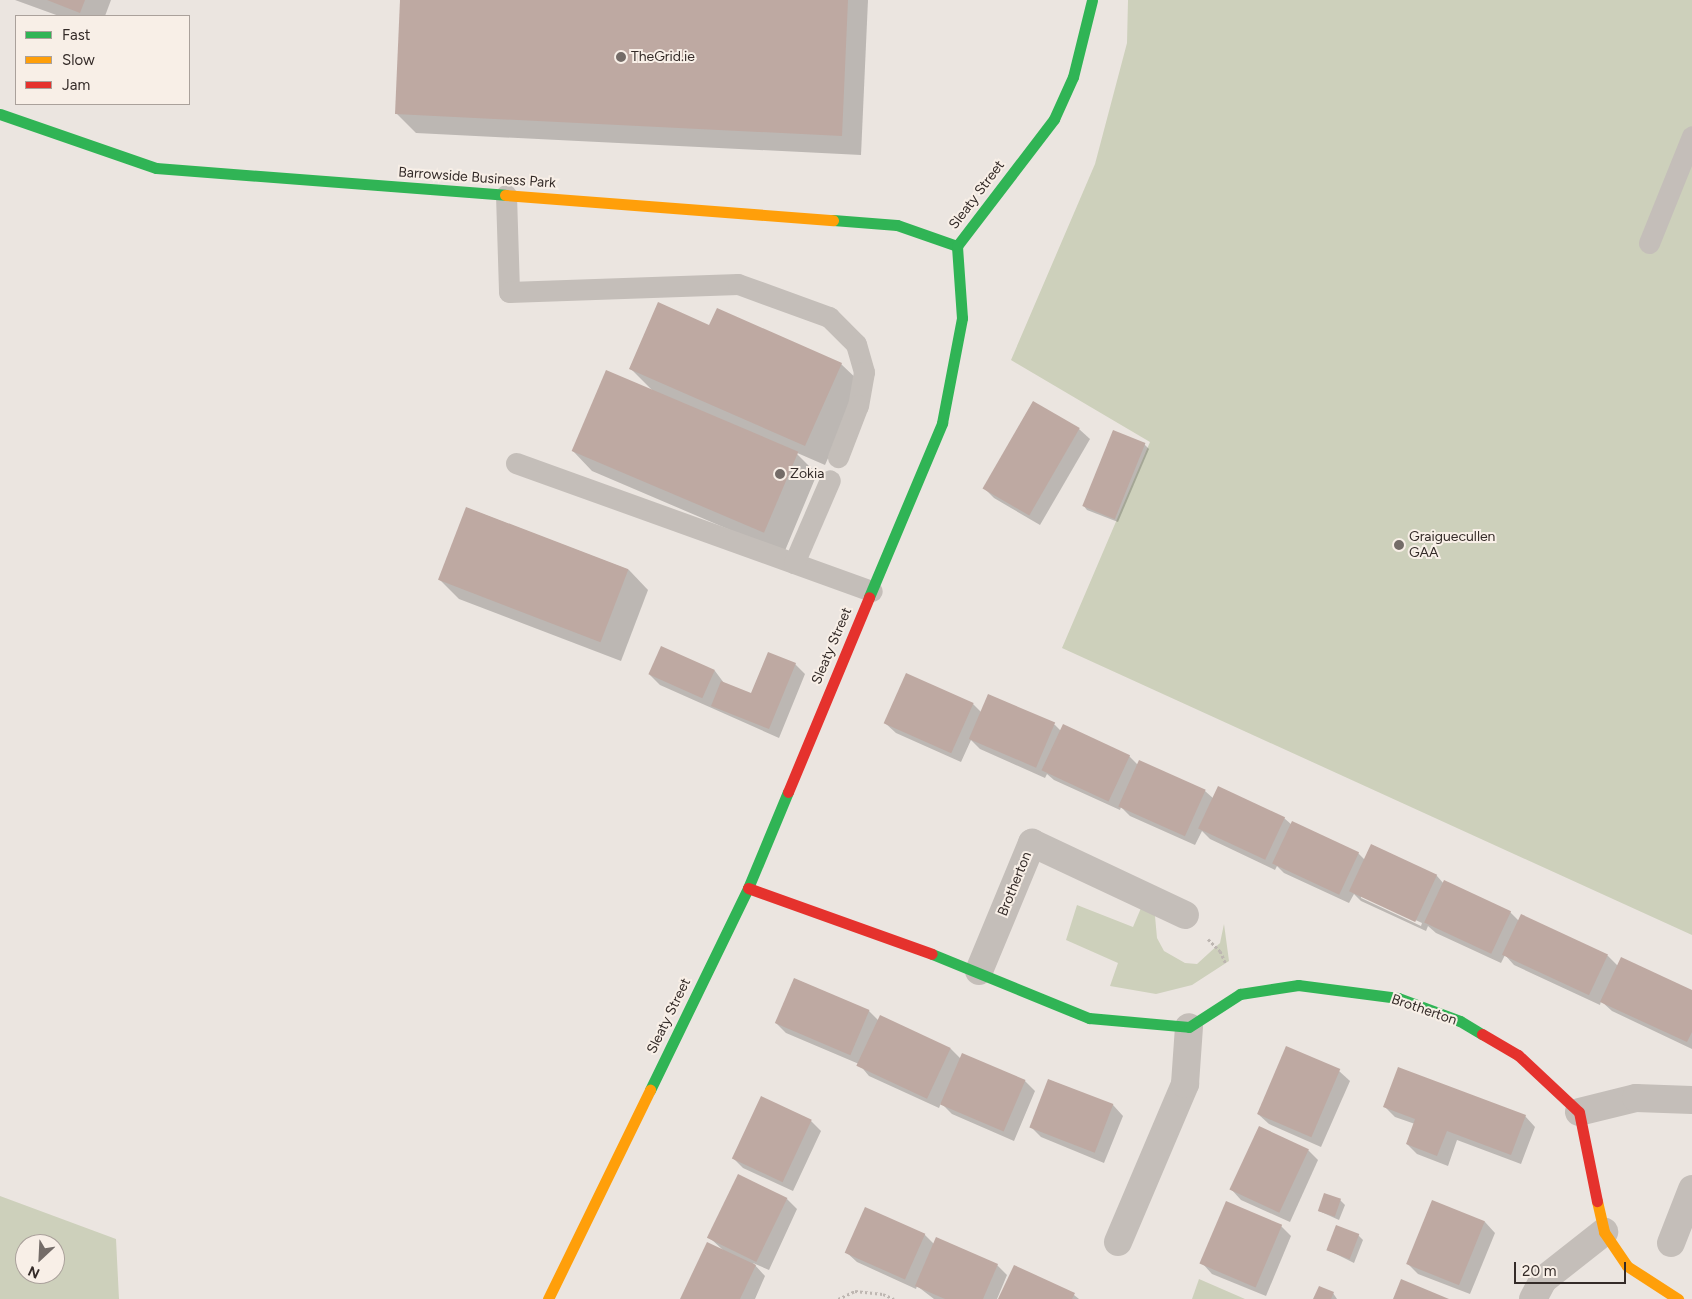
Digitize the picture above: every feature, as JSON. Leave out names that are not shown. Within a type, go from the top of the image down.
[{"type":"street","name":"Sleaty Street","points":[[548,1299],[748,888],[942,423],[962,318],[957,246],[1054,118],[1074,77],[1092,0]]},
{"type":"street","name":"Barrowside Business Park","points":[[0,114],[70,141],[156,168],[228,176],[897,225],[957,246]]},
{"type":"street","name":"Brotherton","points":[[979,971],[1032,844],[1185,915]]},
{"type":"street","points":[[748,888],[979,971],[1088,1018],[1189,1027],[1185,1084],[1118,1242]]},
{"type":"street","name":"Brotherton","points":[[1189,1027],[1240,994],[1298,985],[1398,998],[1460,1021],[1518,1055],[1579,1112]]},
{"type":"street","points":[[1678,1299],[1627,1266],[1604,1232],[1579,1112],[1636,1098],[1692,1100]]},
{"type":"street","points":[[1671,1243],[1692,1189]]},
{"type":"street","points":[[1533,1299],[1542,1280],[1604,1232]]},
{"type":"lane","points":[[1649,243],[1692,136]]},
{"type":"lane","points":[[506,195],[509,292],[738,284],[829,317],[856,344],[864,372],[858,405],[838,457]]},
{"type":"lane","points":[[516,463],[872,591]]},
{"type":"lane","points":[[794,563],[830,480]]},
{"type":"path","points":[[1185,915],[1220,951],[1240,994]]},
{"type":"path","points":[[838,1299],[855,1291],[883,1294],[894,1299]]},
{"type":"green space","name":"Graiguecullen GAA","points":[[1128,0],[1692,0],[1692,935],[1062,648],[1150,442],[1011,360],[1095,164],[1127,43]]},
{"type":"green space","points":[[1144,901],[1155,916],[1157,938],[1164,951],[1185,963],[1197,964],[1220,943],[1224,924],[1229,961],[1192,985],[1156,994],[1110,986],[1118,963],[1066,940],[1077,905],[1133,927]]},
{"type":"green space","points":[[0,1196],[116,1239],[119,1299],[0,1299]]},
{"type":"green space","points":[[1199,1279],[1245,1299],[1192,1299]]},
{"type":"building","points":[[47,0],[85,0],[80,13]]},
{"type":"building","name":"TheGrid.ie","points":[[400,0],[848,0],[842,136],[395,114]]},
{"type":"building","points":[[658,302],[709,325],[717,308],[842,363],[805,446],[629,369]]},
{"type":"building","points":[[606,370],[798,452],[764,533],[572,451]]},
{"type":"building","points":[[1033,401],[1080,428],[1029,515],[982,488]]},
{"type":"building","points":[[1113,430],[1145,443],[1115,519],[1082,506]]},
{"type":"building","points":[[466,507],[628,569],[600,642],[438,580]]},
{"type":"building","points":[[661,646],[715,670],[702,698],[648,674]]},
{"type":"building","points":[[768,652],[796,663],[769,729],[711,706],[721,681],[751,693]]},
{"type":"building","points":[[906,673],[974,703],[951,753],[884,723]]},
{"type":"building","points":[[988,694],[1055,723],[1036,768],[969,739]]},
{"type":"building","points":[[1063,724],[1130,755],[1109,801],[1041,770]]},
{"type":"building","points":[[1139,760],[1206,790],[1185,836],[1118,807]]},
{"type":"building","points":[[1218,786],[1285,817],[1265,860],[1198,829]]},
{"type":"building","points":[[1292,821],[1359,852],[1339,895],[1272,864]]},
{"type":"building","points":[[1371,844],[1437,875],[1415,922],[1349,891]]},
{"type":"building","points":[[1444,880],[1511,911],[1491,954],[1424,923]]},
{"type":"building","points":[[1521,914],[1608,955],[1589,995],[1502,955]]},
{"type":"building","points":[[1621,957],[1692,990],[1692,1032],[1687,1042],[1600,1002]]},
{"type":"building","points":[[794,978],[869,1010],[850,1055],[775,1023]]},
{"type":"building","points":[[880,1015],[951,1048],[927,1099],[856,1066]]},
{"type":"building","points":[[1286,1046],[1340,1069],[1311,1137],[1257,1114]]},
{"type":"building","points":[[962,1053],[1026,1080],[1004,1132],[940,1105]]},
{"type":"building","points":[[1398,1067],[1526,1115],[1511,1155],[1447,1131],[1437,1156],[1406,1144],[1415,1119],[1383,1107]]},
{"type":"building","points":[[1048,1079],[1113,1104],[1095,1153],[1029,1128]]},
{"type":"building","points":[[761,1096],[812,1120],[783,1182],[732,1159]]},
{"type":"building","points":[[1259,1126],[1309,1149],[1279,1213],[1229,1189]]},
{"type":"building","points":[[738,1174],[787,1198],[756,1262],[707,1238]]},
{"type":"building","points":[[1324,1193],[1341,1199],[1335,1217],[1318,1211]]},
{"type":"building","points":[[1432,1200],[1485,1221],[1459,1285],[1406,1264]]},
{"type":"building","points":[[1226,1201],[1282,1225],[1256,1287],[1199,1264]]},
{"type":"building","points":[[865,1207],[925,1234],[905,1280],[845,1253]]},
{"type":"building","points":[[1336,1225],[1359,1234],[1350,1259],[1326,1250]]},
{"type":"building","points":[[936,1237],[998,1264],[983,1299],[945,1299],[915,1286]]},
{"type":"building","points":[[707,1242],[756,1265],[740,1299],[680,1299]]},
{"type":"building","points":[[1014,1265],[1075,1293],[1072,1299],[998,1299]]},
{"type":"building","points":[[1401,1279],[1449,1299],[1393,1299]]},
{"type":"building","points":[[1319,1286],[1334,1292],[1331,1299],[1313,1299]]},
{"type":"traffic: fast","points":[[869,597],[942,423],[962,318],[957,246],[1054,119],[1073,77],[1092,0]]},
{"type":"traffic: fast","points":[[0,114],[156,168],[505,195]]},
{"type":"traffic: fast","points":[[833,220],[897,225],[957,246]]},
{"type":"traffic: fast","points":[[650,1090],[748,888],[788,792]]},
{"type":"traffic: fast","points":[[932,954],[1089,1018],[1189,1027],[1240,994],[1298,985],[1398,998],[1460,1021],[1482,1034]]},
{"type":"traffic: slow","points":[[505,195],[833,220]]},
{"type":"traffic: slow","points":[[548,1299],[650,1090]]},
{"type":"traffic: slow","points":[[1597,1201],[1604,1232],[1627,1266],[1678,1299]]},
{"type":"traffic: jam","points":[[788,792],[869,597]]},
{"type":"traffic: jam","points":[[748,888],[932,954]]},
{"type":"traffic: jam","points":[[1482,1034],[1518,1055],[1579,1112],[1597,1201]]},
{"type":"place","name":"TheGrid.ie","points":[[621,57]]},
{"type":"place","name":"Zokia","points":[[780,474]]},
{"type":"place","name":"Graiguecullen GAA","points":[[1399,545]]}]
